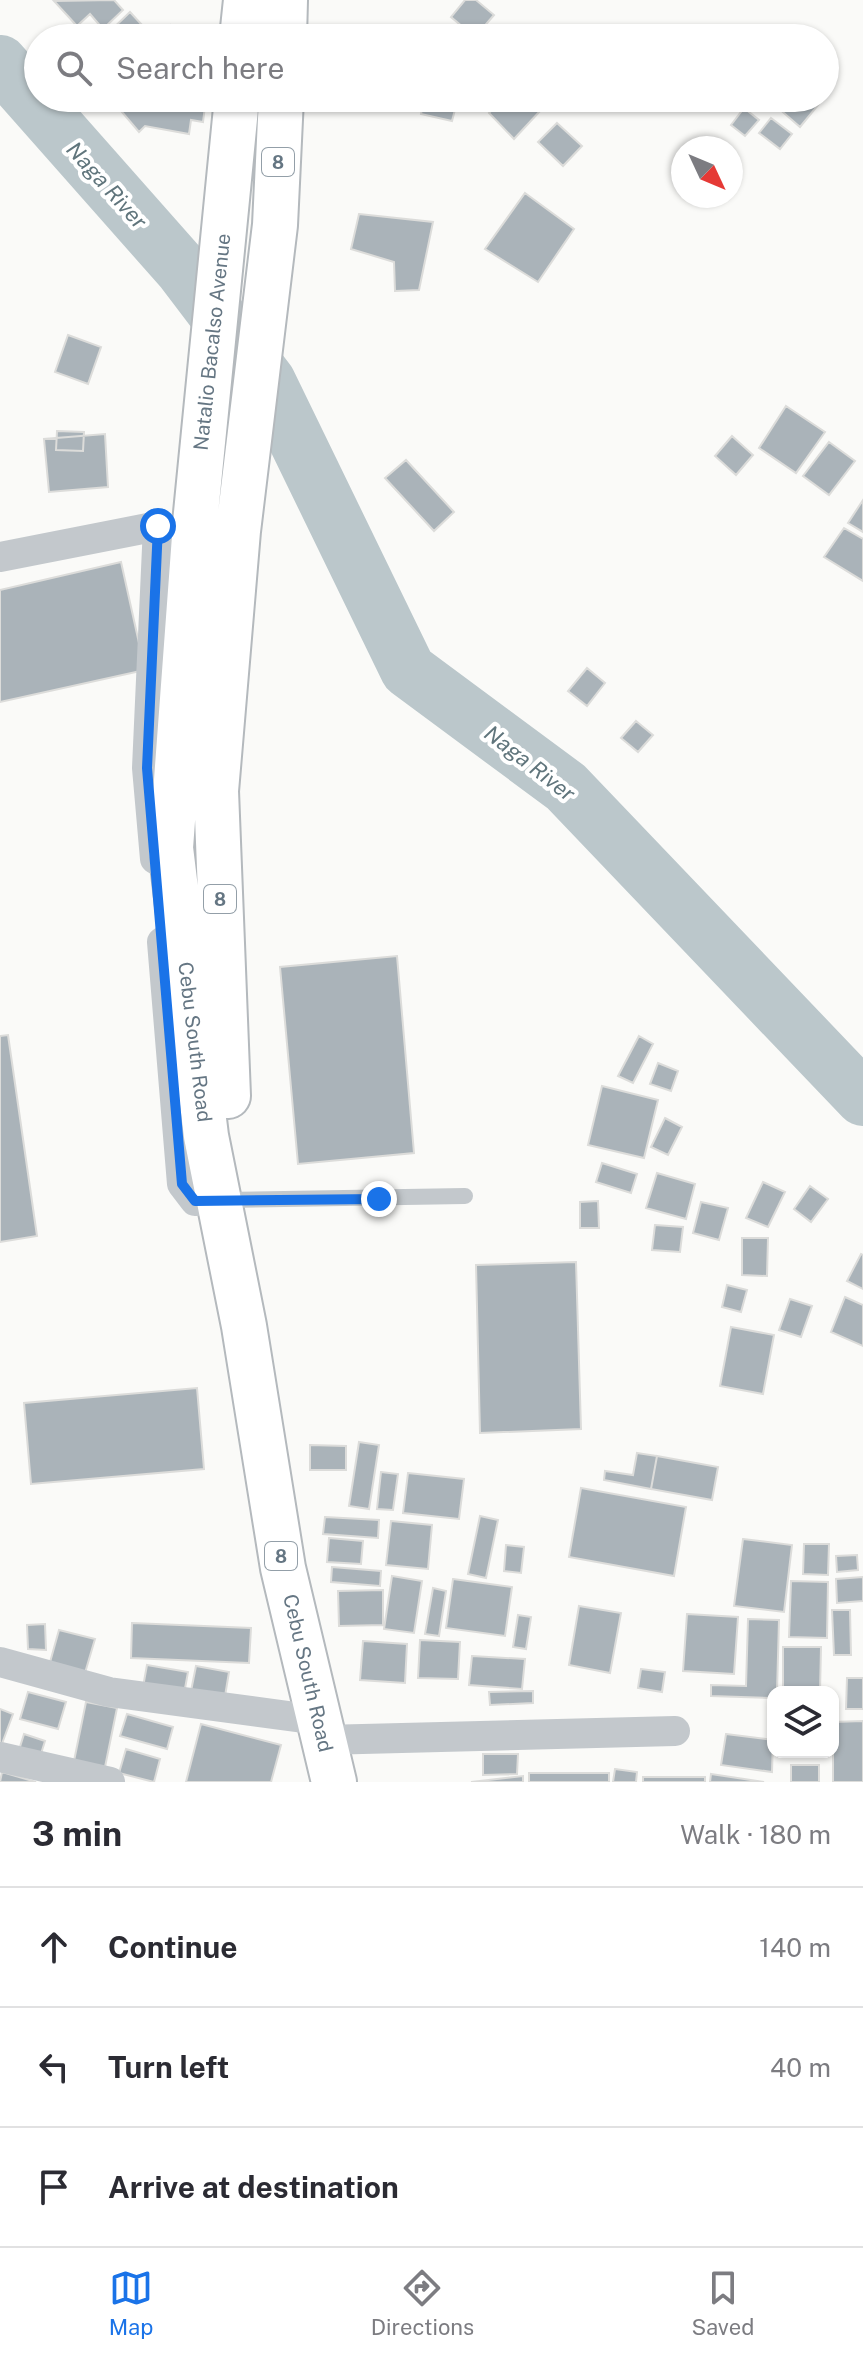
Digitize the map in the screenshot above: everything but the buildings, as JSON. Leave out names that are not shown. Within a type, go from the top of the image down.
[{"type":"highway","points":[[243,24],[246,0]]},
{"type":"highway","points":[[284,24],[285,0]]},
{"type":"highway","name":"Natalio Bacalso Avenue","points":[[200,468],[236,112]]},
{"type":"highway","name":"Cebu South Road","points":[[226,1200],[216,791],[245,472],[275,225],[280,112]]},
{"type":"highway","name":"Cebu South Road","points":[[200,468],[171,848],[283,1568],[334,1782]]},
{"type":"street","points":[[0,557],[158,526],[147,768],[182,1184],[195,1201],[226,1200]]},
{"type":"street","points":[[0,1662],[109,1692],[321,1730],[675,1731]]},
{"type":"street","points":[[0,1757],[110,1782]]},
{"type":"lane","points":[[226,1200],[465,1196]]},
{"type":"waterway","name":"Naga River","points":[[0,63],[24,90]]},
{"type":"waterway","name":"Naga River","points":[[43,112],[183,270],[268,382],[408,670],[566,787],[863,1098]]},
{"type":"route","points":[[158,526],[147,768],[182,1184],[195,1201],[379,1199]]}]
